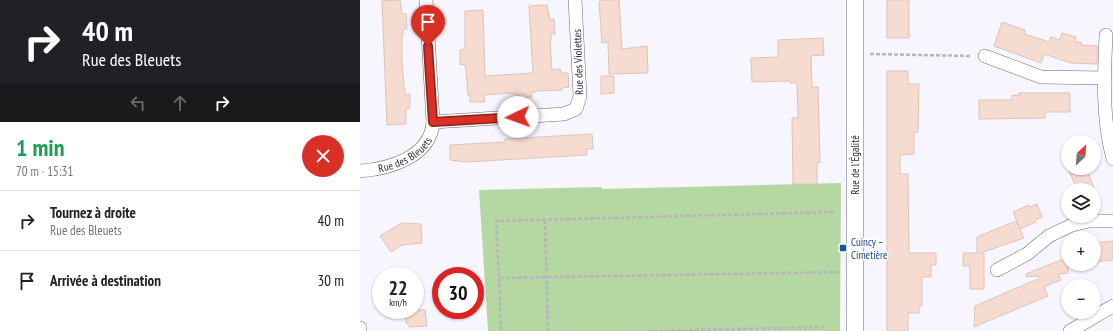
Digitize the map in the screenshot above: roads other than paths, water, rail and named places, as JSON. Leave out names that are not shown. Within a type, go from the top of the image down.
[{"type":"street","name":"Rue des Bleuets","points":[[360,171],[385,168],[404,160],[422,149],[431,137],[433,122],[426,0]]},
{"type":"street","name":"Rue des Violettes","points":[[433,122],[564,114],[576,109],[580,96],[575,0]]},
{"type":"street","name":"Rue de l'Égalité","points":[[855,0],[855,331]]},
{"type":"street","points":[[1106,35],[1104,78],[1107,124],[1113,159]]},
{"type":"street","points":[[985,56],[1041,77],[1104,78]]},
{"type":"street","points":[[997,270],[1027,254],[1049,236],[1072,225],[1089,221],[1113,221]]},
{"type":"street","points":[[1070,331],[1091,326],[1113,306]]},
{"type":"place","name":"Cuincy – Cimetière","points":[[843,248]]}]
